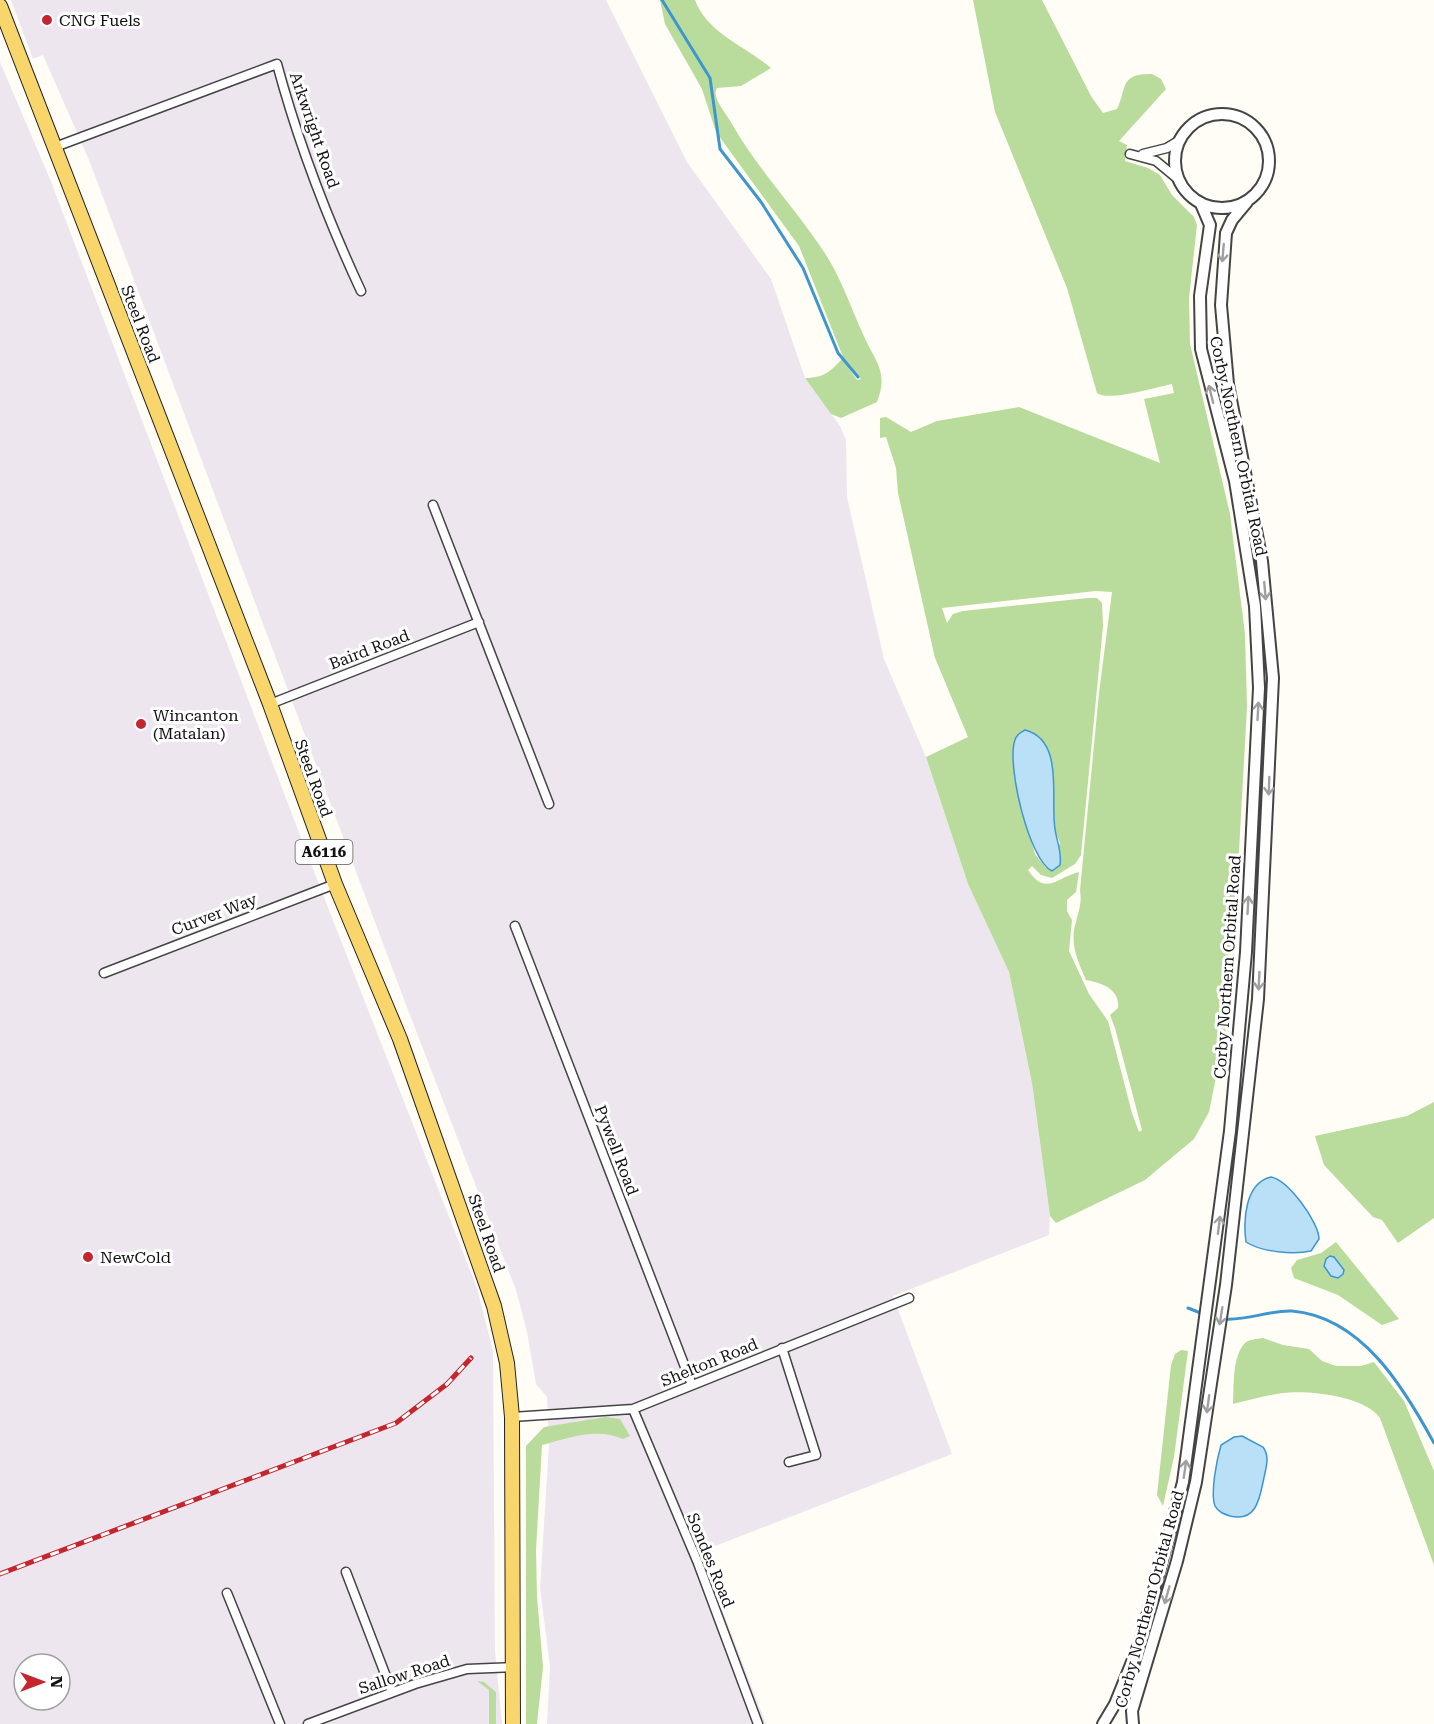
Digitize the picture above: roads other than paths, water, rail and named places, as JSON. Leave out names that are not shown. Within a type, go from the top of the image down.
[{"type":"main road","name":"Steel Road","points":[[0,6],[270,704],[335,884],[400,1039],[494,1306],[507,1363],[512,1418],[513,1724]]},
{"type":"street","name":"Arkwright Road","points":[[55,147],[277,64],[292,120],[340,245],[362,291]]},
{"type":"street","points":[[1179,180],[1175,167],[1180,140],[1188,128],[1200,119],[1213,115],[1228,114],[1243,118],[1255,127],[1263,138],[1270,164],[1263,186],[1247,202],[1232,208],[1216,208],[1201,204],[1192,198],[1179,180],[1164,166],[1135,154],[1167,148],[1180,140]]},
{"type":"street","name":"Corby Northern Orbital Road","points":[[1133,1724],[1132,1711],[1177,1561],[1196,1482],[1226,1285],[1258,999],[1273,678],[1262,561],[1228,384],[1223,340],[1223,247],[1232,220],[1247,202]]},
{"type":"street","name":"Corby Northern Orbital Road","points":[[1103,1724],[1115,1704],[1140,1642],[1183,1482],[1212,1283],[1230,1131],[1246,952],[1259,688],[1255,606],[1243,523],[1201,349],[1200,296],[1210,225],[1201,204]]},
{"type":"street","points":[[433,505],[549,804]]},
{"type":"street","name":"Baird Road","points":[[270,704],[479,622]]},
{"type":"street","name":"Curver Way","points":[[104,973],[335,884]]},
{"type":"street","name":"Pywell Road","points":[[515,926],[692,1385]]},
{"type":"street","name":"Shelton Road","points":[[512,1418],[633,1409],[909,1298]]},
{"type":"street","points":[[782,1348],[816,1455],[789,1462]]},
{"type":"street","name":"Sondes Road","points":[[633,1409],[698,1563],[758,1724]]},
{"type":"street","points":[[346,1572],[392,1692]]},
{"type":"street","points":[[227,1593],[280,1724]]},
{"type":"street","name":"Sallow Road","points":[[308,1724],[392,1692],[467,1669],[513,1667]]},
{"type":"water","points":[[1025,730],[1038,736],[1046,746],[1051,758],[1055,829],[1060,851],[1060,865],[1052,871],[1043,863],[1035,850],[1017,789],[1013,752],[1016,738]]},
{"type":"water","points":[[1271,1177],[1294,1193],[1314,1223],[1319,1239],[1311,1251],[1278,1252],[1246,1242],[1246,1213],[1251,1194],[1262,1181]]},
{"type":"water","points":[[1330,1256],[1334,1257],[1344,1270],[1338,1278],[1331,1276],[1324,1266],[1326,1259]]},
{"type":"water","points":[[1242,1436],[1263,1447],[1267,1460],[1262,1490],[1256,1505],[1247,1515],[1240,1517],[1223,1514],[1218,1510],[1213,1493],[1221,1445],[1234,1437]]},
{"type":"waterway","points":[[662,0],[710,78],[720,149],[761,202],[803,268],[838,353],[858,377]]},
{"type":"waterway","points":[[1188,1308],[1203,1314]]},
{"type":"waterway","points":[[1224,1319],[1292,1311],[1317,1316],[1340,1326],[1378,1359],[1409,1400],[1434,1443]]},
{"type":"railway","points":[[0,1574],[396,1423],[447,1384],[471,1358]]},
{"type":"place","name":"CNG Fuels","points":[[47,20]]},
{"type":"place","name":"Wincanton (Matalan)","points":[[141,724]]},
{"type":"place","name":"NewCold","points":[[88,1257]]}]
